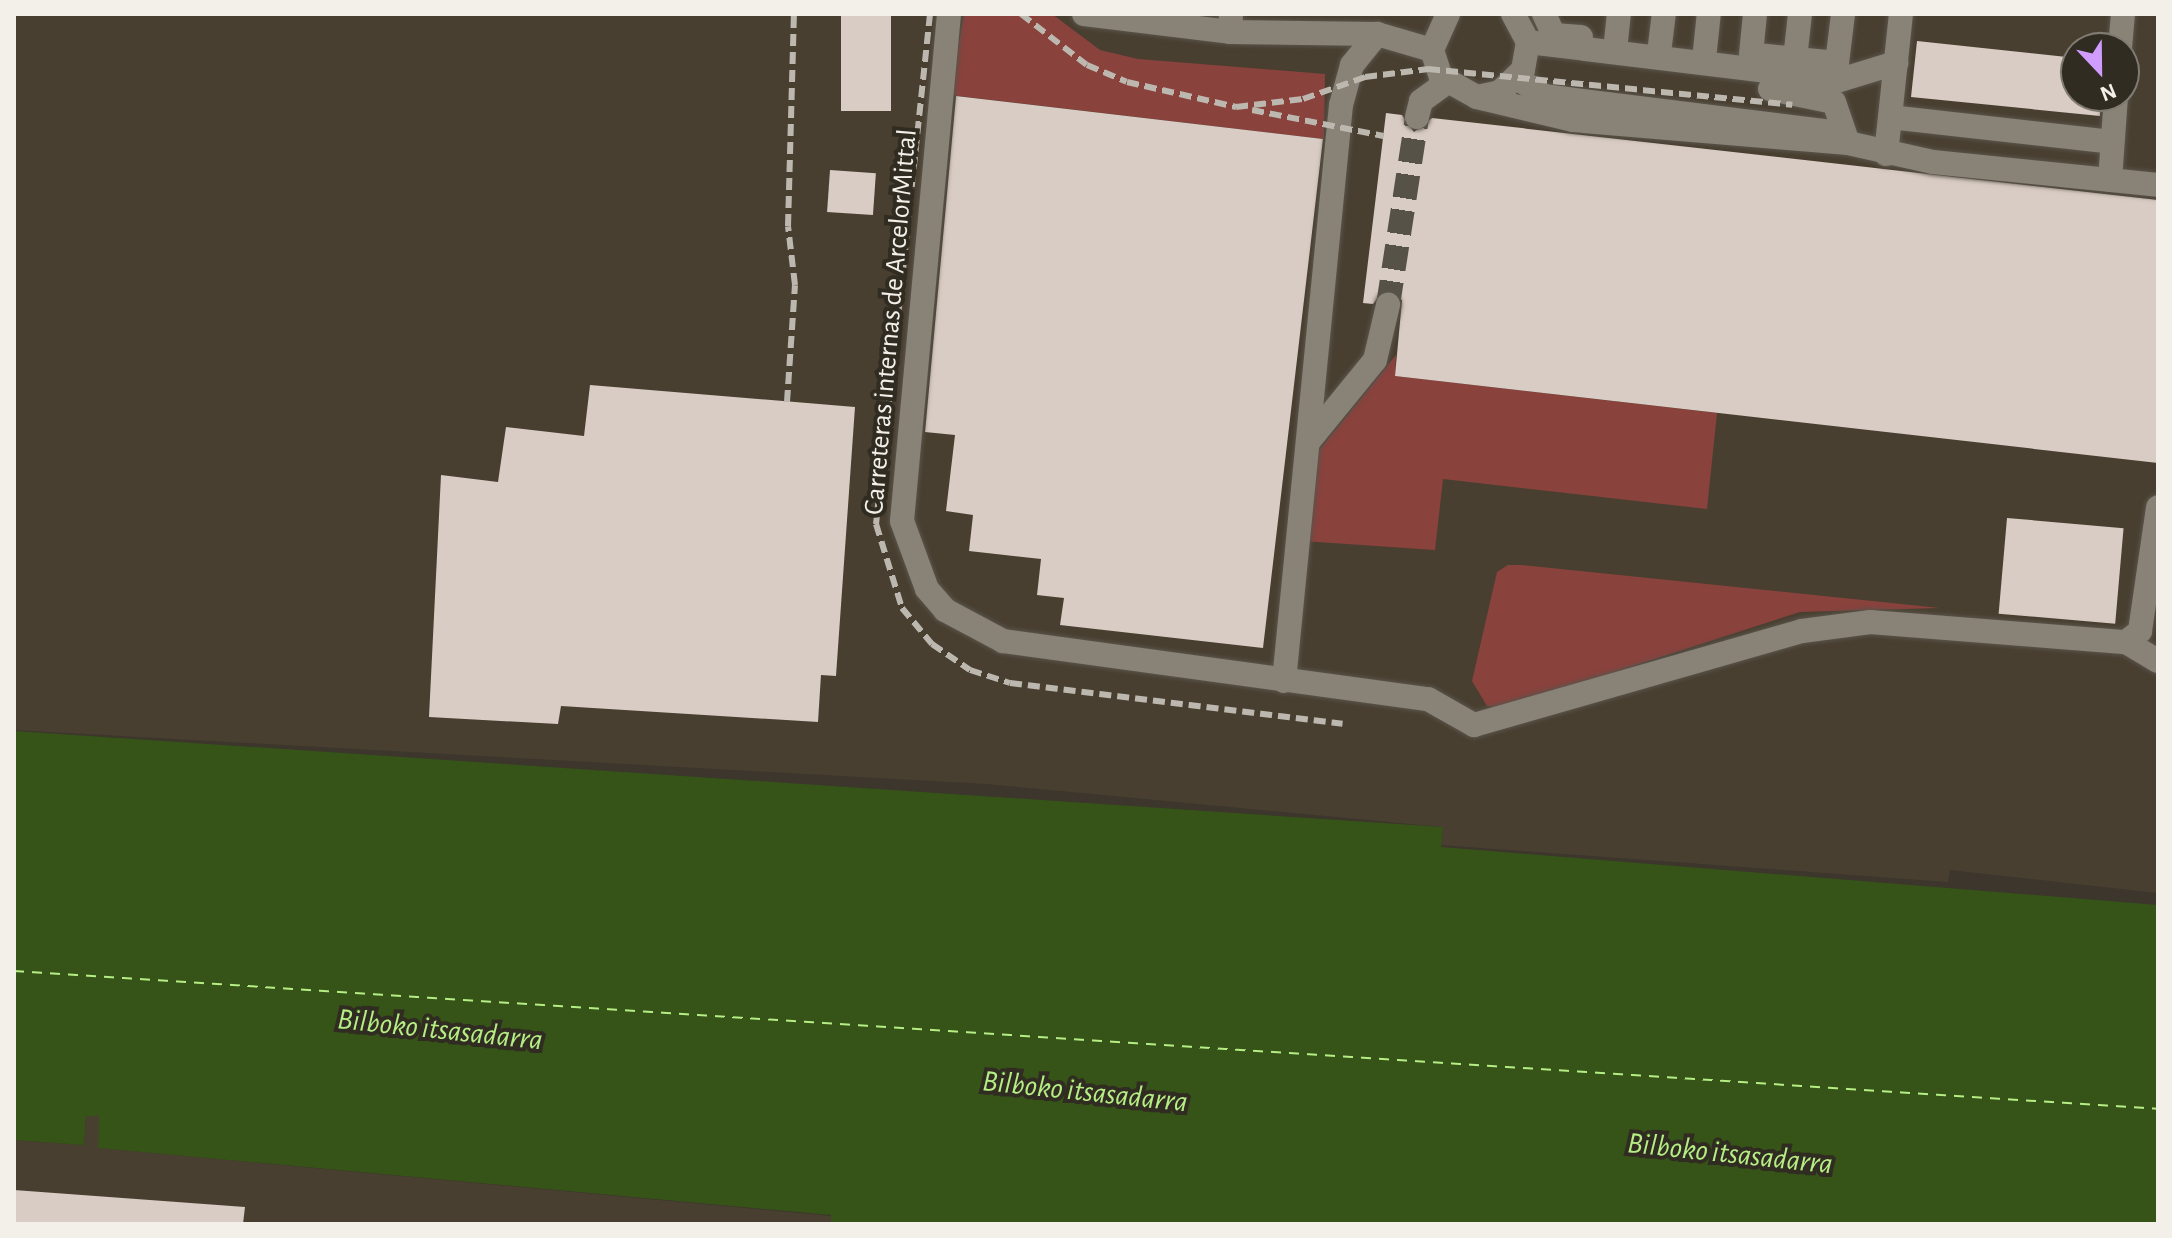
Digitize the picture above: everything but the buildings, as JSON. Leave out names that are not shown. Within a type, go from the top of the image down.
[{"type":"lane","name":"Carreteras internas de ArcelorMittal","points":[[949,14],[904,487],[911,560],[945,610],[1003,641],[1428,699],[1474,725],[1843,625],[2126,642]]},
{"type":"lane","points":[[1084,14],[1377,34],[1432,50],[1447,82],[1477,97],[1573,120],[1779,143],[1847,139]]},
{"type":"lane","points":[[1432,50],[1448,14]]},
{"type":"lane","points":[[1513,14],[1524,59],[1544,96],[1847,139],[1886,154],[2158,185]]},
{"type":"lane","points":[[1544,14],[1554,35],[1574,25],[1616,41],[1837,63],[1843,14]]},
{"type":"lane","points":[[1616,41],[1619,14]]},
{"type":"lane","points":[[1660,45],[1664,14]]},
{"type":"lane","points":[[1705,50],[1709,14]]},
{"type":"lane","points":[[1751,54],[1755,14]]},
{"type":"lane","points":[[1795,59],[1800,14]]},
{"type":"lane","points":[[1886,154],[1901,14]]},
{"type":"lane","points":[[1284,681],[1341,105],[1352,65],[1377,34]]},
{"type":"lane","points":[[1524,59],[1820,96],[1840,110],[1847,139]]},
{"type":"lane","points":[[1477,97],[1524,59],[1840,80],[1896,63]]},
{"type":"lane","points":[[1417,117],[1421,101],[1447,82]]},
{"type":"lane","points":[[2110,180],[2115,112]]},
{"type":"lane","points":[[1890,117],[2112,142]]},
{"type":"lane","points":[[1309,441],[1375,360],[1388,305]]},
{"type":"lane","points":[[2157,519],[2140,631],[2126,642],[2158,661]]},
{"type":"shaded area","points":[[14,14],[2158,14],[2158,893],[1950,870],[1948,882],[1441,845],[1442,827],[986,784],[14,730]]},
{"type":"shaded area","points":[[964,14],[1052,14],[1100,50],[1138,59],[1325,74],[1324,139],[950,95]]},
{"type":"shaded area","points":[[1396,355],[1395,376],[1717,413],[1707,509],[1443,479],[1435,550],[1303,541],[1306,466]]},
{"type":"shaded area","points":[[1508,565],[1940,608],[1800,612],[1503,708],[1487,706],[1472,681],[1497,572]]},
{"type":"shaded area","points":[[86,1116],[100,1116],[99,1148],[831,1216],[831,1224],[14,1224],[14,1140],[84,1145]]},
{"type":"water","name":"Bilboko itsasadarra","points":[[14,731],[1443,827],[1441,847],[2158,905],[2158,1224],[831,1224],[831,1215],[98,1148],[99,1116],[86,1116],[84,1145],[14,1140]]},
{"type":"ferry route","points":[[14,971],[2158,1109]]},
{"type":"tunnel","points":[[1388,305],[1417,117]]},
{"type":"railway","points":[[787,402],[795,285],[788,226],[794,14]]},
{"type":"railway","points":[[930,14],[876,524],[902,608],[932,644],[970,670],[1010,683],[1342,724]]},
{"type":"railway","points":[[1021,14],[1087,65],[1127,82],[1236,107],[1303,99],[1365,77],[1428,69],[1792,105]]},
{"type":"railway","points":[[1252,110],[1383,136]]}]
